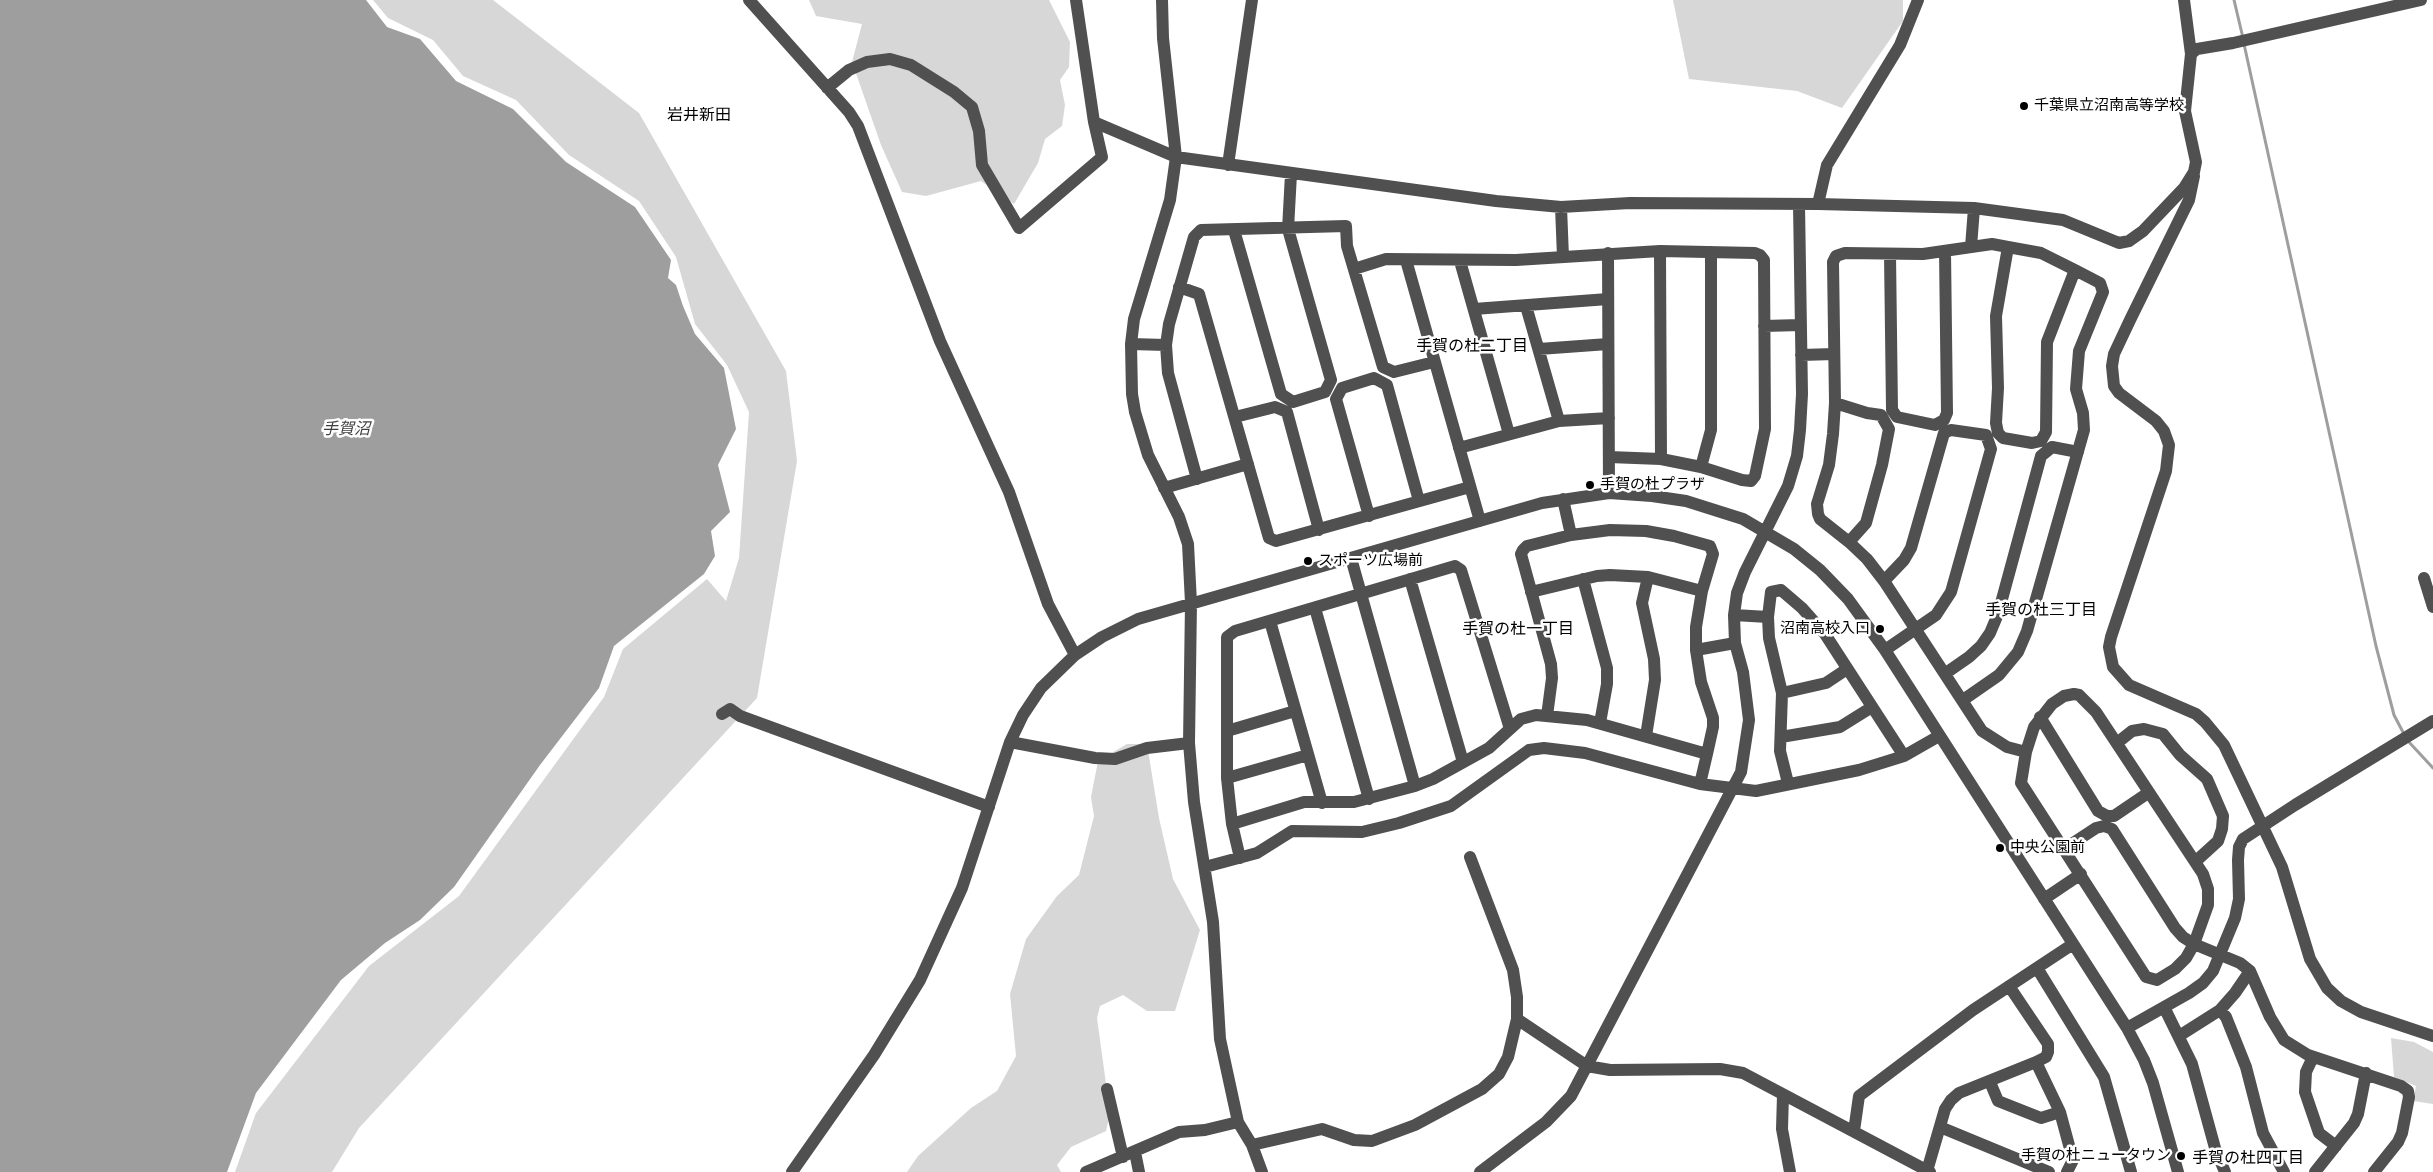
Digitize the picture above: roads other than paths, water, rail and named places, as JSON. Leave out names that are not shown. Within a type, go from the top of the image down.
[{"type":"street","points":[[749,0],[858,126],[940,341],[1010,492],[1048,604],[1075,655]]},
{"type":"street","points":[[827,88],[849,70],[867,62],[890,59],[911,65],[954,92],[972,107],[979,131],[982,164],[1018,228],[1102,157],[1094,122],[1076,0]]},
{"type":"street","points":[[1162,0],[1166,71],[1176,156],[1170,200],[1140,298],[1131,344],[1130,372],[1135,412],[1148,455],[1179,517],[1188,544],[1191,603],[1189,743],[1194,802],[1213,922],[1220,1039],[1238,1122],[1252,1145],[1262,1172]]},
{"type":"street","points":[[1228,165],[1252,0]]},
{"type":"street","points":[[1818,204],[1827,165],[1900,45],[1918,0]]},
{"type":"street","points":[[2184,0],[2191,54],[2185,111],[2196,162],[2194,185],[2190,200],[2114,354],[2112,366],[2114,386],[2119,393],[2156,421],[2164,431],[2169,445],[2166,471],[2111,637],[2110,655],[2113,667],[2128,685],[2188,709],[2205,722],[2233,760],[2282,867],[2310,958],[2327,988],[2341,1001],[2361,1012],[2433,1036]]},
{"type":"street","points":[[2191,54],[2197,49],[2233,43],[2421,0]]},
{"type":"street","points":[[1094,122],[1176,156],[1291,174],[1496,201],[1561,207],[1630,203],[1818,204],[1974,208],[2063,220],[2119,243],[2129,241],[2143,231],[2184,188],[2194,172]]},
{"type":"street","points":[[1234,230],[1281,394],[1293,402],[1325,392],[1331,380],[1288,229],[1291,174]]},
{"type":"street","points":[[1480,1172],[1546,1122],[1571,1096],[1734,788],[1744,756],[1749,720],[1743,672],[1735,643],[1734,615],[1737,592],[1788,486],[1797,456],[1802,412],[1799,204]]},
{"type":"street","points":[[1561,207],[1563,257]]},
{"type":"street","points":[[1971,247],[1974,208]]},
{"type":"street","points":[[1197,478],[1168,374],[1166,345],[1179,287],[1194,236],[1201,230],[1346,226],[1347,246],[1383,367],[1394,372],[1434,362]]},
{"type":"street","points":[[1963,700],[2000,675],[2018,652],[2028,631],[2084,430],[2083,413],[2076,389],[2079,351],[2103,292],[2100,283],[2041,253],[1992,244],[1923,254],[1844,253],[1836,256],[1832,262],[1835,403],[1829,465],[1817,504],[1818,514],[1820,519],[1849,542],[1884,581],[1918,629],[1982,731],[2007,747],[2026,752]]},
{"type":"street","points":[[2008,247],[1996,316],[1998,388],[1996,423],[1998,433],[2004,438],[2032,443],[2041,441],[2046,432],[2047,342],[2075,270]]},
{"type":"street","points":[[1354,269],[1386,259],[1460,261],[1660,251],[1760,255],[1764,260],[1765,429],[1755,476],[1751,481],[1742,480],[1701,467],[1661,459],[1609,457]]},
{"type":"street","points":[[1660,251],[1661,459]]},
{"type":"street","points":[[1890,254],[1892,410],[1897,417],[1935,425],[1944,420],[1947,413],[1945,251]]},
{"type":"street","points":[[1701,467],[1711,430],[1711,252]]},
{"type":"street","points":[[1608,253],[1609,494]]},
{"type":"street","points":[[1406,260],[1480,521]]},
{"type":"street","points":[[1460,261],[1509,434]]},
{"type":"street","points":[[1179,287],[1199,294],[1269,538],[1276,541],[1470,487]]},
{"type":"street","points":[[1474,309],[1608,300]]},
{"type":"street","points":[[1526,306],[1559,421]]},
{"type":"street","points":[[1764,326],[1800,325]]},
{"type":"street","points":[[1131,344],[1166,345]]},
{"type":"street","points":[[1539,349],[1608,344]]},
{"type":"street","points":[[1802,355],[1834,354]]},
{"type":"street","points":[[1369,516],[1336,399],[1342,388],[1374,378],[1387,386],[1419,501]]},
{"type":"street","points":[[1835,403],[1868,413],[1881,414],[1889,429],[1882,465],[1866,523],[1849,542]]},
{"type":"street","points":[[1234,417],[1275,407],[1286,412],[1319,530]]},
{"type":"street","points":[[1459,448],[1559,421],[1610,418]]},
{"type":"street","points":[[1884,581],[1900,565],[1911,548],[1944,433],[1951,430],[1986,435],[1991,449],[1951,592],[1936,615],[1885,650]]},
{"type":"street","points":[[1946,673],[1969,657],[1981,646],[1990,633],[1998,614],[2041,456],[2052,447],[2078,452]]},
{"type":"street","points":[[1164,488],[1248,464]]},
{"type":"street","points":[[792,1172],[874,1055],[920,980],[942,937],[962,888],[1010,742],[1041,688],[1075,655],[1102,637],[1138,619],[1191,603],[1562,499],[1609,494],[1652,496],[1686,501],[1742,519],[1794,549],[1820,570],[1848,599],[1885,650],[2127,1028],[2144,1060],[2153,1083],[2178,1172]]},
{"type":"street","points":[[1562,499],[1571,535]]},
{"type":"street","points":[[1547,716],[1552,678],[1551,664],[1530,592],[1521,554],[1523,550],[1527,546],[1571,535],[1610,530],[1646,531],[1674,536],[1710,546],[1713,554],[1697,610],[1696,650],[1701,682],[1713,718],[1713,727],[1700,784]]},
{"type":"street","points":[[1350,558],[1415,786]]},
{"type":"street","points":[[1240,858],[1232,824],[1227,778],[1227,637],[1235,630],[1455,566],[1461,570],[1510,729]]},
{"type":"street","points":[[1530,592],[1583,579],[1610,575],[1648,577],[1702,591]]},
{"type":"street","points":[[1646,736],[1655,680],[1654,659],[1642,603],[1648,577]]},
{"type":"street","points":[[2424,578],[2433,606]]},
{"type":"street","points":[[1583,579],[1607,668],[1607,684],[1600,723]]},
{"type":"street","points":[[1410,580],[1463,762]]},
{"type":"street","points":[[1788,784],[1780,751],[1782,693],[1769,638],[1768,617],[1771,592],[1781,590],[1802,608],[1825,634],[1904,756]]},
{"type":"street","points":[[1315,608],[1369,800]]},
{"type":"street","points":[[1734,615],[1768,617]]},
{"type":"street","points":[[1270,621],[1322,803]]},
{"type":"street","points":[[1696,650],[1735,643]]},
{"type":"street","points":[[1782,693],[1826,684],[1848,669]]},
{"type":"street","points":[[2079,695],[2096,712],[2203,874],[2208,889],[2208,905],[2194,944],[2186,958],[2175,969],[2157,980],[2146,977],[2021,783],[2026,752],[2034,727],[2040,717],[2052,704],[2064,696],[2079,695]]},
{"type":"street","points":[[1781,737],[1840,727],[1872,707]]},
{"type":"street","points":[[722,714],[730,709],[740,716],[988,807]]},
{"type":"street","points":[[1227,730],[1295,711]]},
{"type":"street","points":[[1232,824],[1304,802],[1322,803],[1369,800],[1415,786],[1434,779],[1489,748],[1522,719],[1536,715],[1587,720],[1707,754]]},
{"type":"street","points":[[2040,717],[2098,811],[2107,816],[2114,816],[2148,793]]},
{"type":"street","points":[[2127,1028],[2203,983],[2220,956],[2235,918],[2239,899],[2240,847],[2243,839],[2263,824],[2433,721]]},
{"type":"street","points":[[2117,743],[2132,731],[2144,729],[2163,734],[2180,755],[2207,779],[2223,816],[2222,828],[2218,841],[2194,862]]},
{"type":"street","points":[[1205,867],[1257,853],[1292,831],[1362,832],[1399,823],[1451,806],[1529,750],[1544,748],[1585,753],[1700,784],[1756,790],[1859,770],[1904,756],[1939,736]]},
{"type":"street","points":[[1010,742],[1095,758],[1115,759],[1147,748],[1189,743]]},
{"type":"street","points":[[1227,778],[1308,755]]},
{"type":"street","points":[[2064,849],[2096,828],[2104,826],[2112,829],[2175,928],[2194,944],[2240,963],[2250,971],[2270,1017],[2284,1040],[2313,1057],[2366,1073],[2401,1086],[2408,1091],[2409,1098],[2402,1133],[2398,1142],[2374,1172]]},
{"type":"street","points":[[1252,1145],[1322,1129],[1354,1140],[1372,1141],[1415,1125],[1482,1089],[1499,1074],[1508,1056],[1517,1019],[1513,970],[1470,857]]},
{"type":"street","points":[[2044,899],[2081,874]]},
{"type":"street","points":[[1854,1131],[1858,1096],[1973,1010],[2073,944]]},
{"type":"street","points":[[2037,968],[2104,1077],[2131,1172]]},
{"type":"street","points":[[2179,1036],[2220,1010],[2235,993],[2250,971]]},
{"type":"street","points":[[1517,1019],[1587,1066],[1610,1070],[1720,1069],[1744,1073],[1929,1171],[1945,1109],[1959,1093],[1990,1082],[2046,1057],[2048,1044],[2009,986]]},
{"type":"street","points":[[2164,1007],[2192,1064],[2222,1171]]},
{"type":"street","points":[[2220,1010],[2226,1017],[2246,1068],[2263,1133],[2284,1172]]},
{"type":"street","points":[[2313,1057],[2306,1072],[2305,1092],[2320,1134],[2336,1146]]},
{"type":"street","points":[[2036,1062],[2060,1112],[2073,1160],[2067,1172]]},
{"type":"street","points":[[2315,1172],[2354,1123],[2358,1114],[2366,1073]]},
{"type":"street","points":[[1990,1082],[1998,1101],[2041,1118],[2060,1112]]},
{"type":"street","points":[[1107,1089],[1123,1157]]},
{"type":"street","points":[[1783,1095],[1782,1129],[1790,1172]]},
{"type":"street","points":[[1090,1171],[1179,1132],[1205,1130],[1238,1122]]},
{"type":"street","points":[[1940,1127],[2049,1172]]},
{"type":"street","points":[[1135,1152],[1139,1172]]},
{"type":"water","name":"手賀沼","points":[[0,0],[366,0],[387,27],[420,39],[456,81],[513,109],[566,162],[635,207],[671,260],[668,278],[676,285],[695,334],[724,368],[736,429],[718,465],[730,512],[711,531],[715,556],[704,574],[614,646],[599,688],[540,765],[454,887],[420,920],[385,943],[341,980],[256,1093],[227,1172],[0,1172]]},
{"type":"waterway","points":[[2234,0],[2243,38]]},
{"type":"waterway","points":[[2244,44],[2376,646],[2394,715],[2405,736]]},
{"type":"waterway","points":[[2408,741],[2433,768]]},
{"type":"place","name":"千葉県立沼南高等学校","points":[[2024,106]]},
{"type":"place","name":"手賀の杜プラザ","points":[[1590,485]]},
{"type":"place","name":"スポーツ広場前","points":[[1308,561]]},
{"type":"place","name":"沼南高校入口","points":[[1880,629]]},
{"type":"place","name":"中央公園前","points":[[2000,848]]},
{"type":"place","name":"手賀の杜ニュータウン","points":[[2181,1156]]},
{"type":"district","name":"岩井新田","points":[[699,115]]},
{"type":"district","name":"手賀の杜二丁目","points":[[1472,346]]},
{"type":"district","name":"手賀の杜三丁目","points":[[2041,610]]},
{"type":"district","name":"手賀の杜一丁目","points":[[1518,629]]},
{"type":"district","name":"手賀の杜四丁目","points":[[2248,1158]]}]
